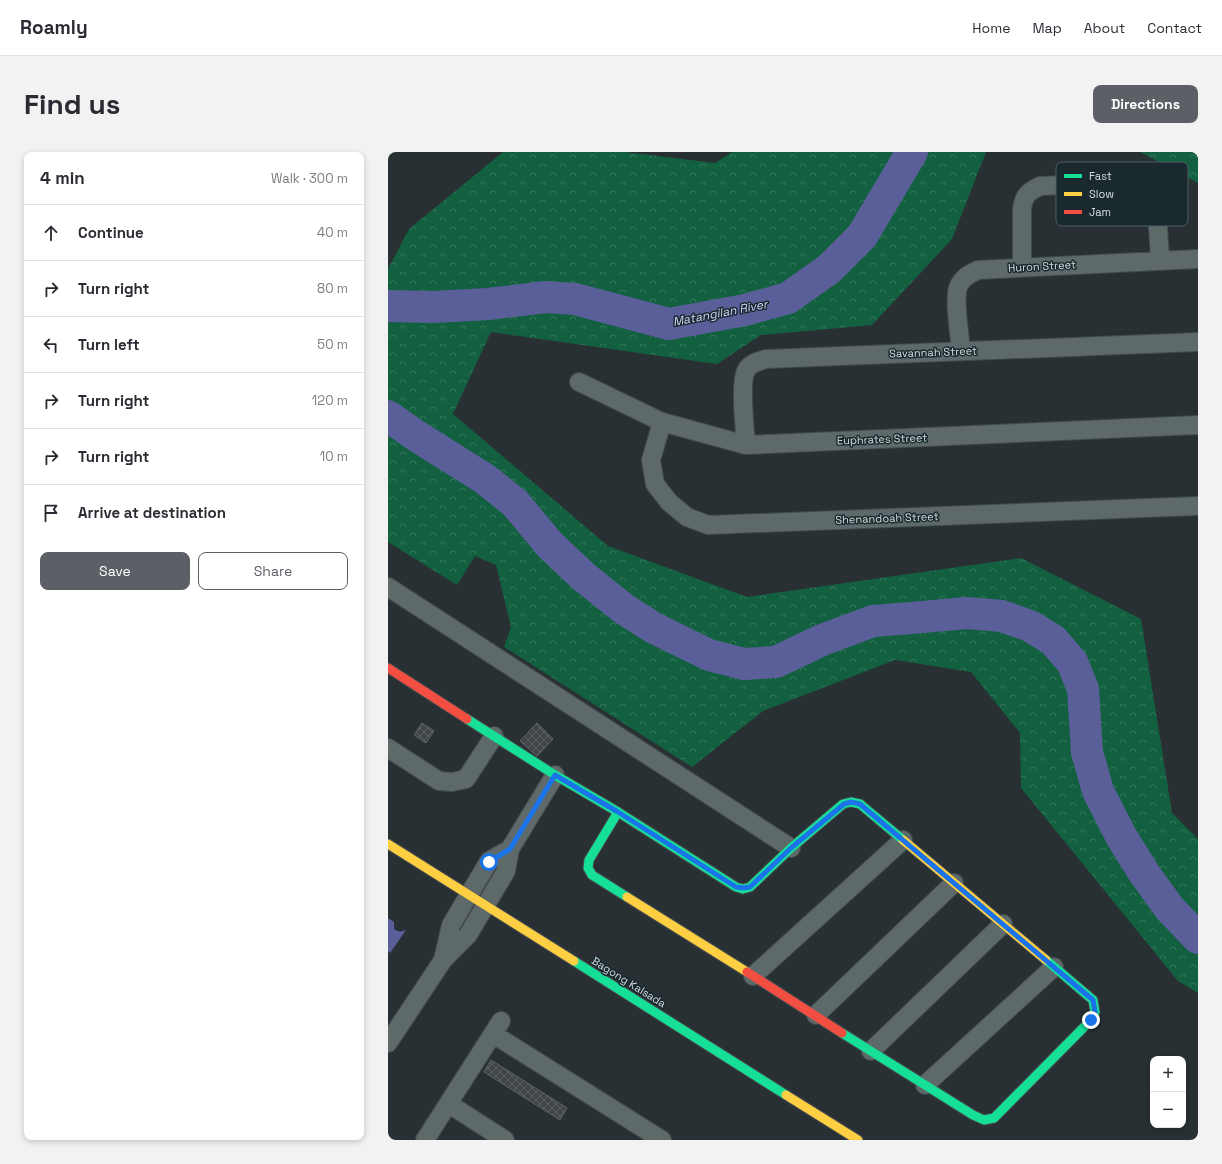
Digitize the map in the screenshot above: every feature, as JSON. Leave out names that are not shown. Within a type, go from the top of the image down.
[{"type":"street","points":[[1022,267],[1023,199],[1030,191],[1040,186],[1056,185]]},
{"type":"street","points":[[1158,226],[1160,260]]},
{"type":"street","name":"Huron Street","points":[[961,351],[957,300],[958,286],[966,276],[978,270],[1198,259]]},
{"type":"street","name":"Savannah Street","points":[[746,445],[743,394],[744,380],[747,370],[755,362],[766,359],[1198,342]]},
{"type":"street","name":"Euphrates Street","points":[[579,382],[662,422],[746,445],[1198,430]]},
{"type":"street","name":"Shenandoah Street","points":[[662,422],[651,460],[655,484],[669,502],[681,512],[688,517],[708,525],[1198,506]]},
{"type":"street","points":[[388,587],[791,848]]},
{"type":"street","points":[[388,668],[555,775],[618,812],[736,887],[750,887],[791,848],[844,804],[851,802],[860,804],[1093,1000],[1095,1012],[1091,1020],[994,1118],[984,1120],[974,1116],[592,875],[588,868],[589,860],[618,812]]},
{"type":"street","points":[[388,748],[439,781],[452,782],[466,779],[494,736]]},
{"type":"street","points":[[388,1043],[443,960],[468,935],[506,871],[510,849],[555,775]]},
{"type":"street","points":[[753,976],[903,840]]},
{"type":"street","name":"Bagong Kalsada","points":[[388,844],[858,1140]]},
{"type":"street","points":[[443,960],[451,925],[469,895],[489,862],[510,849]]},
{"type":"street","points":[[816,1015],[954,883]]},
{"type":"street","points":[[871,1051],[1003,924]]},
{"type":"street","points":[[925,1085],[1054,967]]},
{"type":"street","points":[[426,1140],[497,1028],[662,1140]]},
{"type":"street","points":[[449,1104],[505,1140]]},
{"type":"green space","points":[[503,152],[625,152],[715,163],[732,152],[986,152],[952,239],[872,325],[761,335],[717,364],[491,332],[453,414],[608,546],[747,597],[1021,558],[1141,619],[1172,813],[1198,839],[1198,993],[1178,981],[1021,788],[1020,733],[971,672],[895,660],[763,711],[692,767],[504,647],[511,627],[496,565],[475,556],[457,585],[388,542],[388,269],[409,229]]},
{"type":"green space","points":[[1140,152],[1198,152],[1198,183],[1188,178],[1188,162],[1159,162]]},
{"type":"water","points":[[388,918],[394,922],[395,930],[406,930],[390,953],[388,951]]},
{"type":"building","points":[[422,723],[434,731],[426,743],[414,735]]},
{"type":"building","points":[[537,723],[553,739],[537,756],[520,741]]},
{"type":"building","points":[[491,1060],[567,1108],[560,1120],[484,1072]]},
{"type":"waterway","name":"Matangilan River","points":[[388,306],[434,307],[488,304],[546,297],[575,299],[669,324],[745,310],[788,298],[829,269],[862,236],[912,152]]},
{"type":"waterway","points":[[388,416],[415,435],[485,479],[515,503],[550,545],[584,577],[624,609],[654,628],[709,655],[744,664],[776,662],[822,640],[873,621],[967,613],[1002,616],[1030,626],[1053,640],[1072,662],[1083,689],[1087,752],[1098,791],[1121,836],[1144,873],[1170,909],[1198,938]]},
{"type":"traffic: fast","points":[[467,719],[736,887],[743,889],[750,887],[791,848],[843,804],[851,802],[860,804],[903,840]]},
{"type":"traffic: fast","points":[[618,812],[589,860],[588,868],[592,875],[627,897]]},
{"type":"traffic: fast","points":[[842,1033],[973,1115],[984,1120],[994,1118],[1091,1020],[1095,1012],[1093,1000],[1046,960]]},
{"type":"traffic: fast","points":[[574,961],[786,1095]]},
{"type":"traffic: slow","points":[[903,840],[1046,960]]},
{"type":"traffic: slow","points":[[388,844],[574,961]]},
{"type":"traffic: slow","points":[[627,897],[747,972]]},
{"type":"traffic: slow","points":[[786,1095],[858,1140]]},
{"type":"traffic: jam","points":[[388,668],[467,719]]},
{"type":"traffic: jam","points":[[747,972],[842,1033]]},
{"type":"route","points":[[489,862],[510,849],[555,775],[618,812],[736,887],[743,888],[750,887],[791,848],[844,804],[851,802],[860,804],[1093,1000],[1095,1012],[1091,1020]]}]
